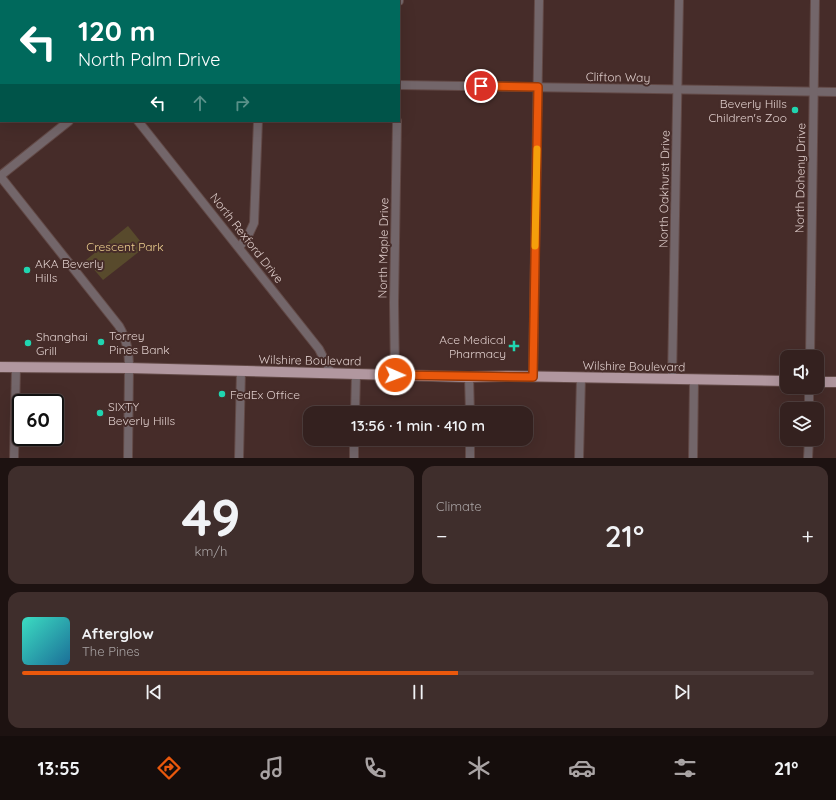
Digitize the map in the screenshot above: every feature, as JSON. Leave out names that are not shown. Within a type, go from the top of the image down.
[{"type":"main road","name":"Wilshire Boulevard","points":[[0,367],[129,368],[469,377],[780,382]]},
{"type":"main road","points":[[824,382],[836,382]]},
{"type":"street","points":[[533,377],[539,0]]},
{"type":"street","name":"North Oakhurst Drive","points":[[672,379],[679,0]]},
{"type":"street","name":"North Doheny Drive","points":[[810,350],[815,0]]},
{"type":"street","name":"Clifton Way","points":[[400,85],[836,92]]},
{"type":"street","points":[[68,122],[0,176],[119,326],[125,336],[129,350],[128,458]]},
{"type":"street","name":"North Rexford Drive","points":[[139,122],[240,247],[319,349],[332,373]]},
{"type":"street","points":[[240,247],[247,238],[254,224],[258,122]]},
{"type":"street","name":"North Maple Drive","points":[[395,375],[394,303],[397,122]]},
{"type":"street","points":[[14,458],[16,368]]},
{"type":"street","points":[[239,458],[241,371]]},
{"type":"street","points":[[355,406],[356,374]]},
{"type":"street","points":[[469,377],[470,406]]},
{"type":"street","points":[[580,378],[580,458]]},
{"type":"street","points":[[693,458],[694,380]]},
{"type":"street","points":[[354,446],[354,458]]},
{"type":"street","points":[[470,446],[470,458]]},
{"type":"street","points":[[808,458],[809,446]]},
{"type":"green space","name":"Crescent Park","points":[[128,226],[145,247],[103,280],[86,260]]},
{"type":"slow traffic","points":[[535,246],[537,149]]},
{"type":"place","name":"Beverly Hills Children's Zoo","points":[[795,110]]},
{"type":"place","name":"AKA Beverly Hills","points":[[27,270]]},
{"type":"place","name":"Torrey Pines Bank","points":[[101,342]]},
{"type":"place","name":"Shanghai Grill","points":[[28,343]]},
{"type":"place","name":"Ace Medical Pharmacy","points":[[514,346]]},
{"type":"place","name":"FedEx Office","points":[[222,394]]},
{"type":"place","name":"SIXTY Beverly Hills","points":[[100,413]]},
{"type":"route","points":[[395,375],[533,377],[538,87],[481,86]]}]
